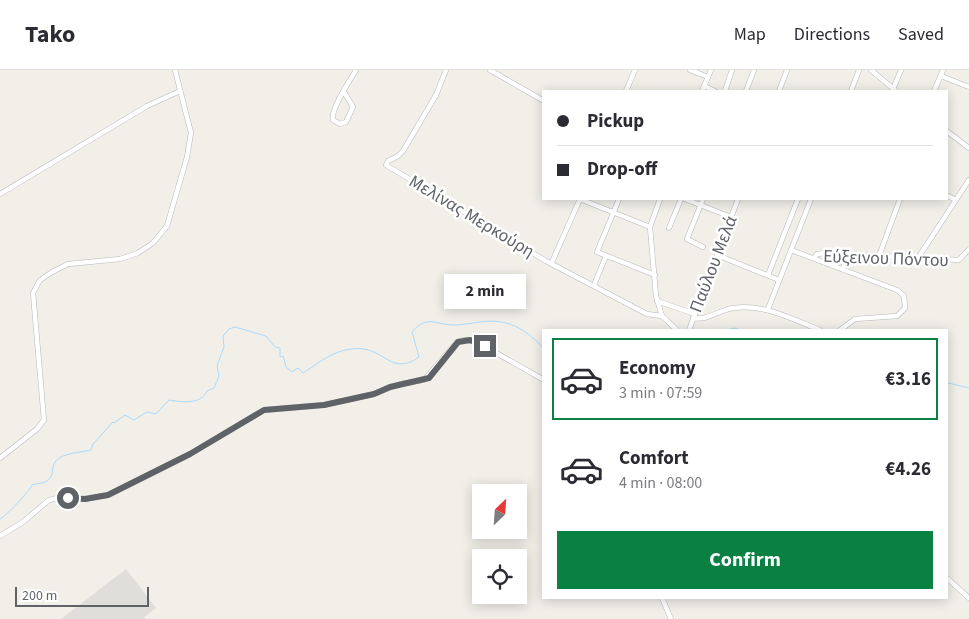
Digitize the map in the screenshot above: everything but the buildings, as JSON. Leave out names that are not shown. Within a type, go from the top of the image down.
[{"type":"street","points":[[0,458],[37,429],[44,420],[33,293],[40,280],[68,264],[120,259],[138,253],[153,244],[167,226],[187,157],[190,133],[175,70]]},
{"type":"street","points":[[344,92],[353,107],[346,122],[341,124],[334,121],[332,117],[344,92],[356,70]]},
{"type":"street","name":"Μελίνας Μερκούρη","points":[[446,70],[436,95],[403,151],[386,164],[460,210],[552,262],[647,314],[662,316]]},
{"type":"street","points":[[490,70],[542,100]]},
{"type":"street","points":[[626,90],[635,70]]},
{"type":"street","points":[[690,70],[708,77]]},
{"type":"street","points":[[703,89],[711,70]]},
{"type":"street","points":[[725,90],[732,70]]},
{"type":"street","points":[[746,90],[754,70]]},
{"type":"street","points":[[779,90],[787,70]]},
{"type":"street","points":[[852,90],[858,70]]},
{"type":"street","points":[[871,70],[894,90],[901,70]]},
{"type":"street","points":[[934,90],[943,70]]},
{"type":"street","points":[[940,76],[969,87]]},
{"type":"street","points":[[0,194],[147,106],[180,91]]},
{"type":"street","points":[[948,132],[969,148]]},
{"type":"street","points":[[918,258],[969,180]]},
{"type":"street","points":[[948,196],[956,200]]},
{"type":"street","points":[[552,262],[580,200]]},
{"type":"street","points":[[583,200],[650,227]]},
{"type":"street","points":[[619,200],[597,252],[654,275]]},
{"type":"street","points":[[660,200],[650,227],[657,301],[662,316],[676,329]]},
{"type":"street","points":[[669,228],[681,200]]},
{"type":"street","points":[[688,200],[731,218]]},
{"type":"street","points":[[703,200],[687,239],[703,247]]},
{"type":"street","name":"Παύλου Μελά","points":[[688,329],[738,200]]},
{"type":"street","points":[[768,275],[798,200]]},
{"type":"street","points":[[800,200],[809,204]]},
{"type":"street","points":[[768,309],[811,200]]},
{"type":"street","points":[[879,256],[900,200]]},
{"type":"street","name":"Εύξεινου Πόντου","points":[[814,258],[821,254],[847,254],[959,260],[969,249]]},
{"type":"street","points":[[791,250],[897,290],[905,298],[904,310],[897,316],[855,319],[841,329]]},
{"type":"street","points":[[843,269],[847,254]]},
{"type":"street","points":[[717,255],[779,280]]},
{"type":"street","points":[[594,285],[606,256]]},
{"type":"street","points":[[657,301],[700,319],[733,308],[768,309],[818,329]]},
{"type":"street","points":[[0,536],[23,522],[49,500],[57,498],[85,499],[108,495],[190,454],[264,410],[324,405],[374,394],[400,384],[429,378],[458,342],[464,340],[477,342],[542,379]]},
{"type":"street","points":[[948,579],[969,598]]},
{"type":"street","points":[[662,599],[671,619]]},
{"type":"shaded area","points":[[126,569],[156,608],[144,617],[146,619],[61,619]]},
{"type":"waterway","points":[[0,519],[17,504],[32,485],[44,483],[49,479],[55,462],[59,458],[91,450],[93,444],[113,422],[125,415],[134,420],[147,412],[156,414],[169,400],[196,401],[207,391],[214,388],[219,376],[217,366],[224,347],[223,336],[229,329],[235,327],[266,336],[275,347],[280,348],[280,357],[283,356],[286,367],[292,372],[298,368],[303,373],[332,355],[351,349],[371,351],[401,364],[409,362],[419,357],[412,332],[422,323],[427,322],[448,325],[490,321],[499,322],[516,326],[542,347]]},
{"type":"waterway","points":[[730,329],[738,329]]},
{"type":"waterway","points":[[948,383],[969,388]]},
{"type":"route","points":[[68,498],[99,498],[108,495],[190,454],[258,412],[270,409],[324,405],[374,394],[400,384],[424,380],[429,378],[458,342],[470,340],[485,346]]}]
